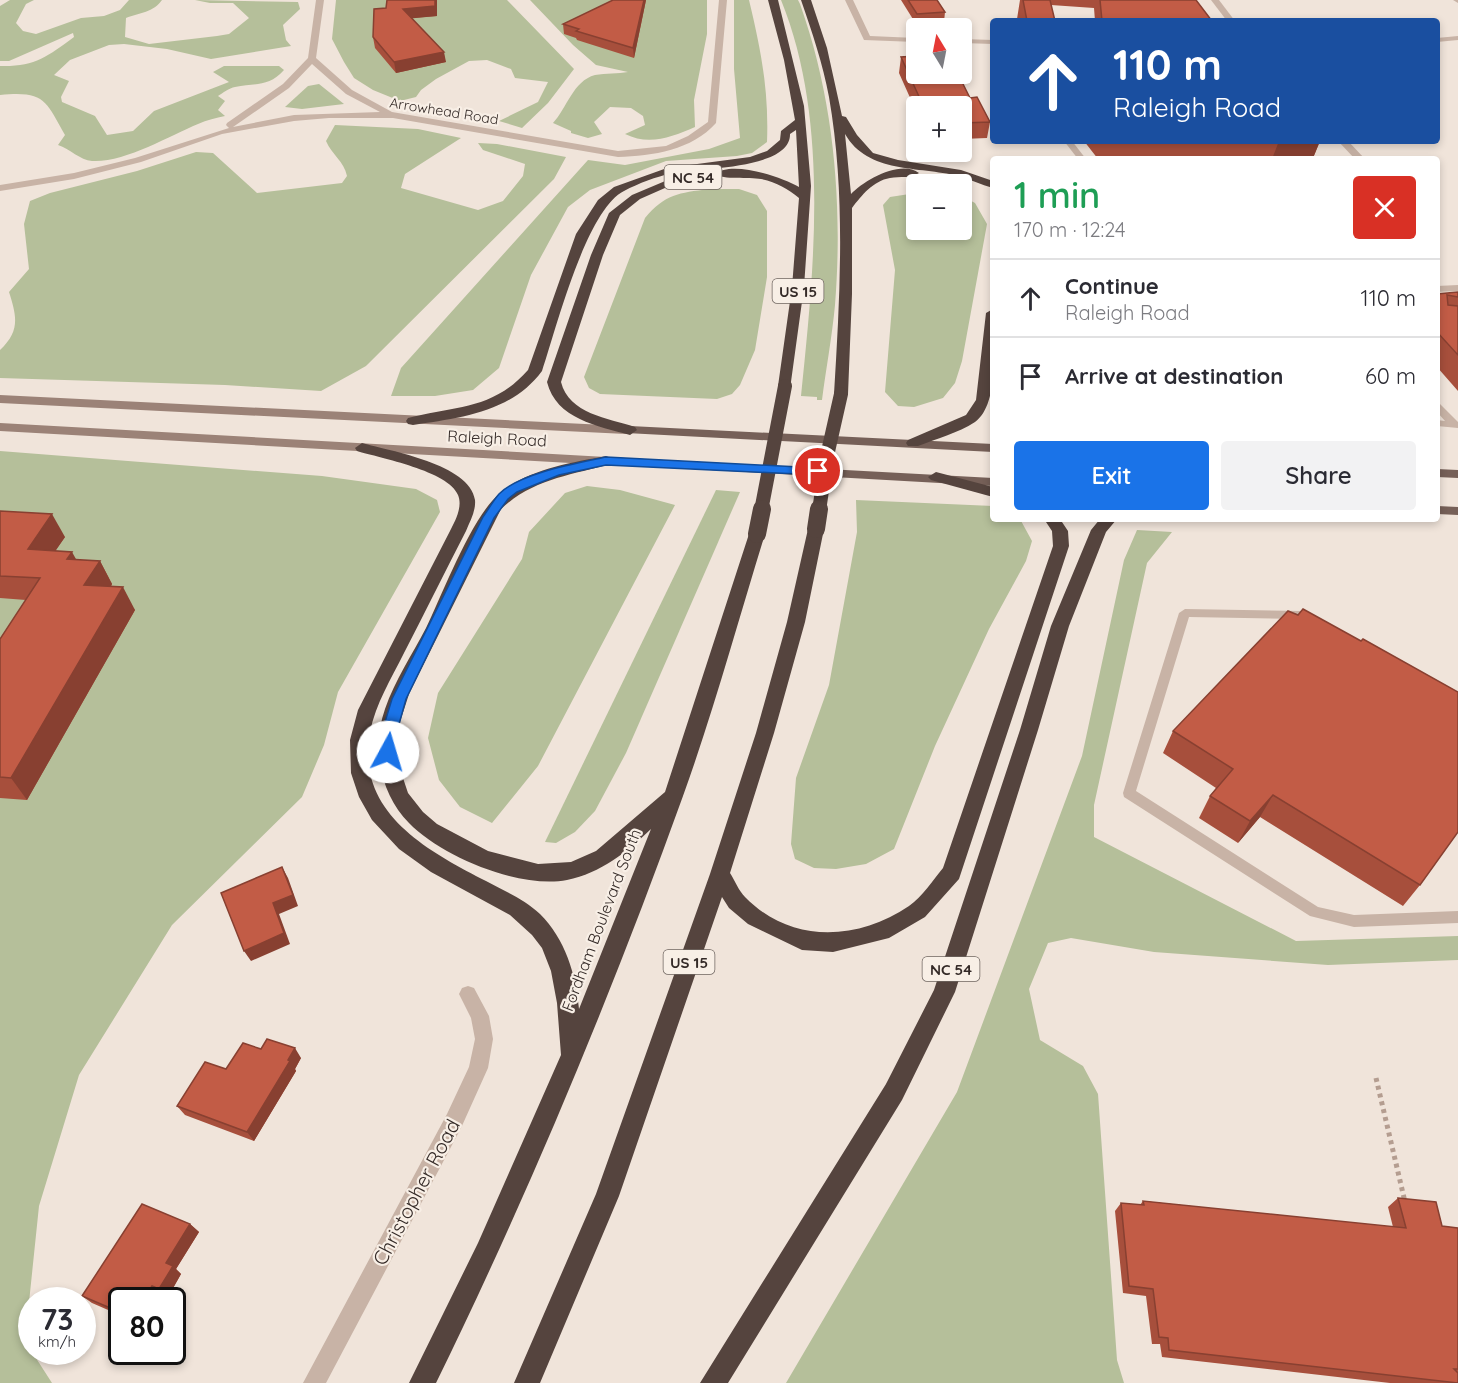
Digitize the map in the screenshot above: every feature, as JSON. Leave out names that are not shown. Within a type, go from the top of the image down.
[{"type":"highway","name":"US 15","points":[[773,0],[785,39],[801,121],[803,196]]},
{"type":"highway","name":"US 15","points":[[527,1383],[607,1196],[720,874],[765,734],[796,622],[816,529],[827,456],[841,394],[846,296],[847,206],[837,109],[823,49],[806,0]]},
{"type":"highway","points":[[837,109],[852,137],[869,155],[897,163],[961,173],[990,185]]},
{"type":"highway","points":[[412,421],[483,408],[510,396],[531,378],[582,234],[602,202],[618,189],[671,170],[752,160],[771,153],[784,141],[785,133],[801,121]]},
{"type":"highway","points":[[847,206],[869,181],[901,173],[940,175],[964,181],[990,197]]},
{"type":"highway","name":"NC 54","points":[[630,430],[574,411],[565,405],[555,390],[562,356],[582,306],[609,224],[615,213],[649,189],[675,180],[714,174],[764,176],[786,183],[803,196]]},
{"type":"highway","name":"Fordham Boulevard South","points":[[422,1383],[487,1252],[571,1058],[674,795],[757,534],[785,386],[802,261],[803,196]]},
{"type":"highway","points":[[913,443],[971,418],[983,400],[990,339]]},
{"type":"highway","points":[[362,447],[442,473],[462,486],[467,500],[458,531],[365,714],[358,753],[363,784],[379,817],[407,845],[424,858],[510,904],[540,928],[552,946],[566,983],[571,1058]]},
{"type":"highway","points":[[606,461],[556,472],[533,480],[513,490],[495,506],[399,699],[388,735],[391,770],[396,789],[406,807],[434,832],[501,864],[534,873],[565,872],[587,865],[616,846],[674,795]]},
{"type":"highway","points":[[936,477],[990,491]]},
{"type":"highway","points":[[720,874],[736,902],[755,918],[802,941],[833,943],[882,931],[918,911],[952,873],[1061,546],[1060,531],[1054,522]]},
{"type":"highway","name":"NC 54","points":[[713,1383],[894,1092],[944,992],[1029,730],[1060,626],[1099,530],[1106,522]]},
{"type":"main road","name":"Raleigh Road","points":[[0,399],[990,448]]},
{"type":"main road","name":"Raleigh Road","points":[[0,428],[936,477],[990,482]]},
{"type":"main road","points":[[1440,473],[1458,474]]},
{"type":"main road","points":[[936,477],[990,477]]},
{"type":"main road","points":[[1440,510],[1458,511]]},
{"type":"street","points":[[220,132],[286,86],[312,59],[320,0]]},
{"type":"street","name":"Arrowhead Road","points":[[0,188],[74,176],[138,160],[220,132],[294,118],[329,115],[393,115],[618,154],[638,154],[675,147],[692,139],[712,123],[723,0]]},
{"type":"street","points":[[849,0],[867,38],[906,40]]},
{"type":"street","points":[[1215,0],[1229,18]]},
{"type":"street","points":[[1440,40],[1458,38]]},
{"type":"street","points":[[972,41],[990,42]]},
{"type":"street","points":[[312,59],[350,92],[393,115]]},
{"type":"street","points":[[1345,144],[1357,156]]},
{"type":"street","name":"Christopher Road","points":[[315,1383],[454,1121],[478,1068],[484,1039],[480,1016],[468,994]]},
{"type":"lane","points":[[1070,144],[1080,156]]},
{"type":"lane","points":[[1440,289],[1458,288]]},
{"type":"lane","points":[[1440,409],[1455,425]]},
{"type":"lane","points":[[1440,423],[1455,425]]},
{"type":"lane","points":[[1312,616],[1185,613],[1129,793],[1315,912],[1354,921],[1458,917]]},
{"type":"path","points":[[1376,1078],[1407,1209]]},
{"type":"green space","points":[[10,0],[34,0],[26,4],[16,23],[23,31],[36,34],[81,18],[104,16],[120,10],[129,0],[162,0],[151,10],[126,18],[125,37],[149,44],[229,34],[249,18],[233,3],[210,3],[195,0],[298,2],[300,9],[283,25],[286,40],[291,46],[211,59],[167,49],[124,44],[109,45],[70,60],[54,75],[69,81],[61,97],[62,102],[95,116],[107,135],[133,131],[154,111],[229,82],[213,72],[224,66],[279,66],[284,70],[267,82],[228,89],[218,96],[225,101],[218,110],[225,116],[201,123],[118,158],[92,161],[83,159],[58,145],[65,135],[53,113],[42,100],[26,95],[0,95],[0,66],[31,63],[56,50],[74,37],[73,33],[9,61],[0,61],[0,6]]},
{"type":"green space","points":[[336,0],[507,0],[574,69],[548,103],[522,128],[499,121],[538,102],[548,82],[515,78],[511,69],[487,60],[469,61],[436,79],[421,90],[416,97],[400,101],[373,90],[354,78],[332,39]]},
{"type":"green space","points":[[530,0],[707,0],[707,34],[694,100],[695,127],[660,139],[634,138],[625,134],[645,125],[643,116],[631,108],[610,107],[594,122],[602,134],[588,138],[571,133],[553,123],[576,89],[587,78],[595,75],[628,72],[596,65],[573,45]]},
{"type":"green space","points":[[734,0],[749,0],[765,88],[767,142],[752,153],[737,156],[666,161],[590,190],[568,207],[531,275],[499,368],[473,390],[435,396],[391,396],[401,368],[588,160],[625,165],[709,149],[740,138],[734,69]]},
{"type":"green space","points":[[781,0],[798,0],[800,4],[821,77],[833,152],[838,229],[837,267],[834,317],[822,400],[817,400],[817,397],[801,396],[813,247],[812,145],[807,95],[796,46]]},
{"type":"green space","points":[[319,84],[344,104],[302,109],[285,107],[308,86]]},
{"type":"green space","points":[[335,125],[418,129],[461,138],[405,174],[401,188],[478,210],[503,201],[523,176],[525,164],[483,150],[478,143],[497,144],[566,157],[554,179],[366,366],[321,391],[225,385],[0,378],[0,350],[11,336],[15,323],[9,292],[29,269],[24,224],[30,201],[50,193],[137,171],[196,152],[213,153],[257,193],[342,183],[347,176],[341,162],[326,141]]},
{"type":"green space","points":[[709,189],[739,189],[757,195],[767,211],[767,277],[755,350],[740,385],[732,394],[717,399],[600,394],[589,388],[584,377],[645,218],[666,199]]},
{"type":"green space","points":[[906,195],[906,240],[972,240],[972,201],[987,224],[962,361],[955,383],[943,398],[914,407],[898,406],[885,392],[895,270],[883,205],[890,197]]},
{"type":"green space","points":[[0,451],[322,476],[416,489],[437,500],[440,512],[338,692],[324,745],[302,797],[172,925],[79,1075],[39,1206],[31,1287],[18,1287],[18,1365],[40,1365],[52,1383],[0,1383]]},
{"type":"green space","points":[[587,486],[620,490],[675,505],[538,766],[492,823],[460,807],[439,780],[428,738],[438,693],[522,559],[529,532],[565,493]]},
{"type":"green space","points":[[716,490],[740,492],[626,753],[595,811],[575,832],[556,843],[545,842]]},
{"type":"green space","points":[[856,500],[990,506],[990,522],[1022,522],[1032,541],[1026,561],[989,629],[935,746],[894,849],[866,864],[836,869],[814,868],[795,859],[791,844],[796,778],[829,685],[857,532]]},
{"type":"green space","points":[[1137,530],[1172,532],[1147,563],[1094,805],[1094,837],[1296,941],[1458,936],[1458,960],[1328,965],[1154,952],[1071,938],[1048,943],[1029,989],[1040,1040],[1083,1066],[1098,1094],[1117,1360],[1124,1383],[786,1383],[957,1092],[1082,756],[1124,560]]},
{"type":"building","points":[[387,0],[435,0],[435,6],[403,9],[444,52],[394,62],[373,37],[374,9],[386,8]]},
{"type":"building","points":[[613,0],[644,0],[633,48],[576,31],[579,29],[563,24]]},
{"type":"building","points":[[908,0],[937,0],[945,12],[917,14]]},
{"type":"building","points":[[1023,0],[1050,0],[1054,18],[1026,18]]},
{"type":"building","points":[[1100,0],[1196,0],[1210,18],[1102,18]]},
{"type":"building","points":[[901,57],[906,57],[906,68]]},
{"type":"building","points":[[913,84],[963,84],[969,96],[919,96]]},
{"type":"building","points":[[977,97],[990,122],[972,123],[972,98]]},
{"type":"building","points":[[1458,292],[1458,297],[1447,295],[1448,305],[1458,306],[1458,355],[1440,335],[1440,294]]},
{"type":"building","points":[[0,511],[52,514],[28,549],[72,552],[67,559],[100,561],[84,585],[123,587],[11,778],[0,777],[0,639],[40,578],[0,576]]},
{"type":"building","points":[[1303,609],[1361,641],[1363,639],[1458,692],[1458,832],[1420,885],[1273,795],[1250,821],[1210,796],[1233,769],[1173,731],[1288,611],[1298,615]]},
{"type":"building","points":[[282,867],[293,895],[273,903],[284,933],[244,951],[221,893]]},
{"type":"building","points":[[267,1039],[295,1048],[288,1060],[290,1061],[247,1132],[177,1106],[205,1062],[226,1069],[243,1043],[261,1049]]},
{"type":"building","points":[[1398,1198],[1436,1202],[1442,1226],[1458,1228],[1458,1369],[1454,1369],[1458,1373],[1458,1383],[1169,1350],[1168,1338],[1159,1337],[1153,1289],[1129,1286],[1121,1203],[1144,1205],[1143,1201],[1406,1228]]},
{"type":"building","points":[[142,1204],[190,1224],[166,1263],[173,1266],[160,1287],[108,1287],[108,1307],[96,1302],[96,1287],[88,1287]]},
{"type":"route","points":[[388,752],[388,735],[399,699],[489,517],[495,506],[513,490],[556,472],[606,461],[818,471]]}]
